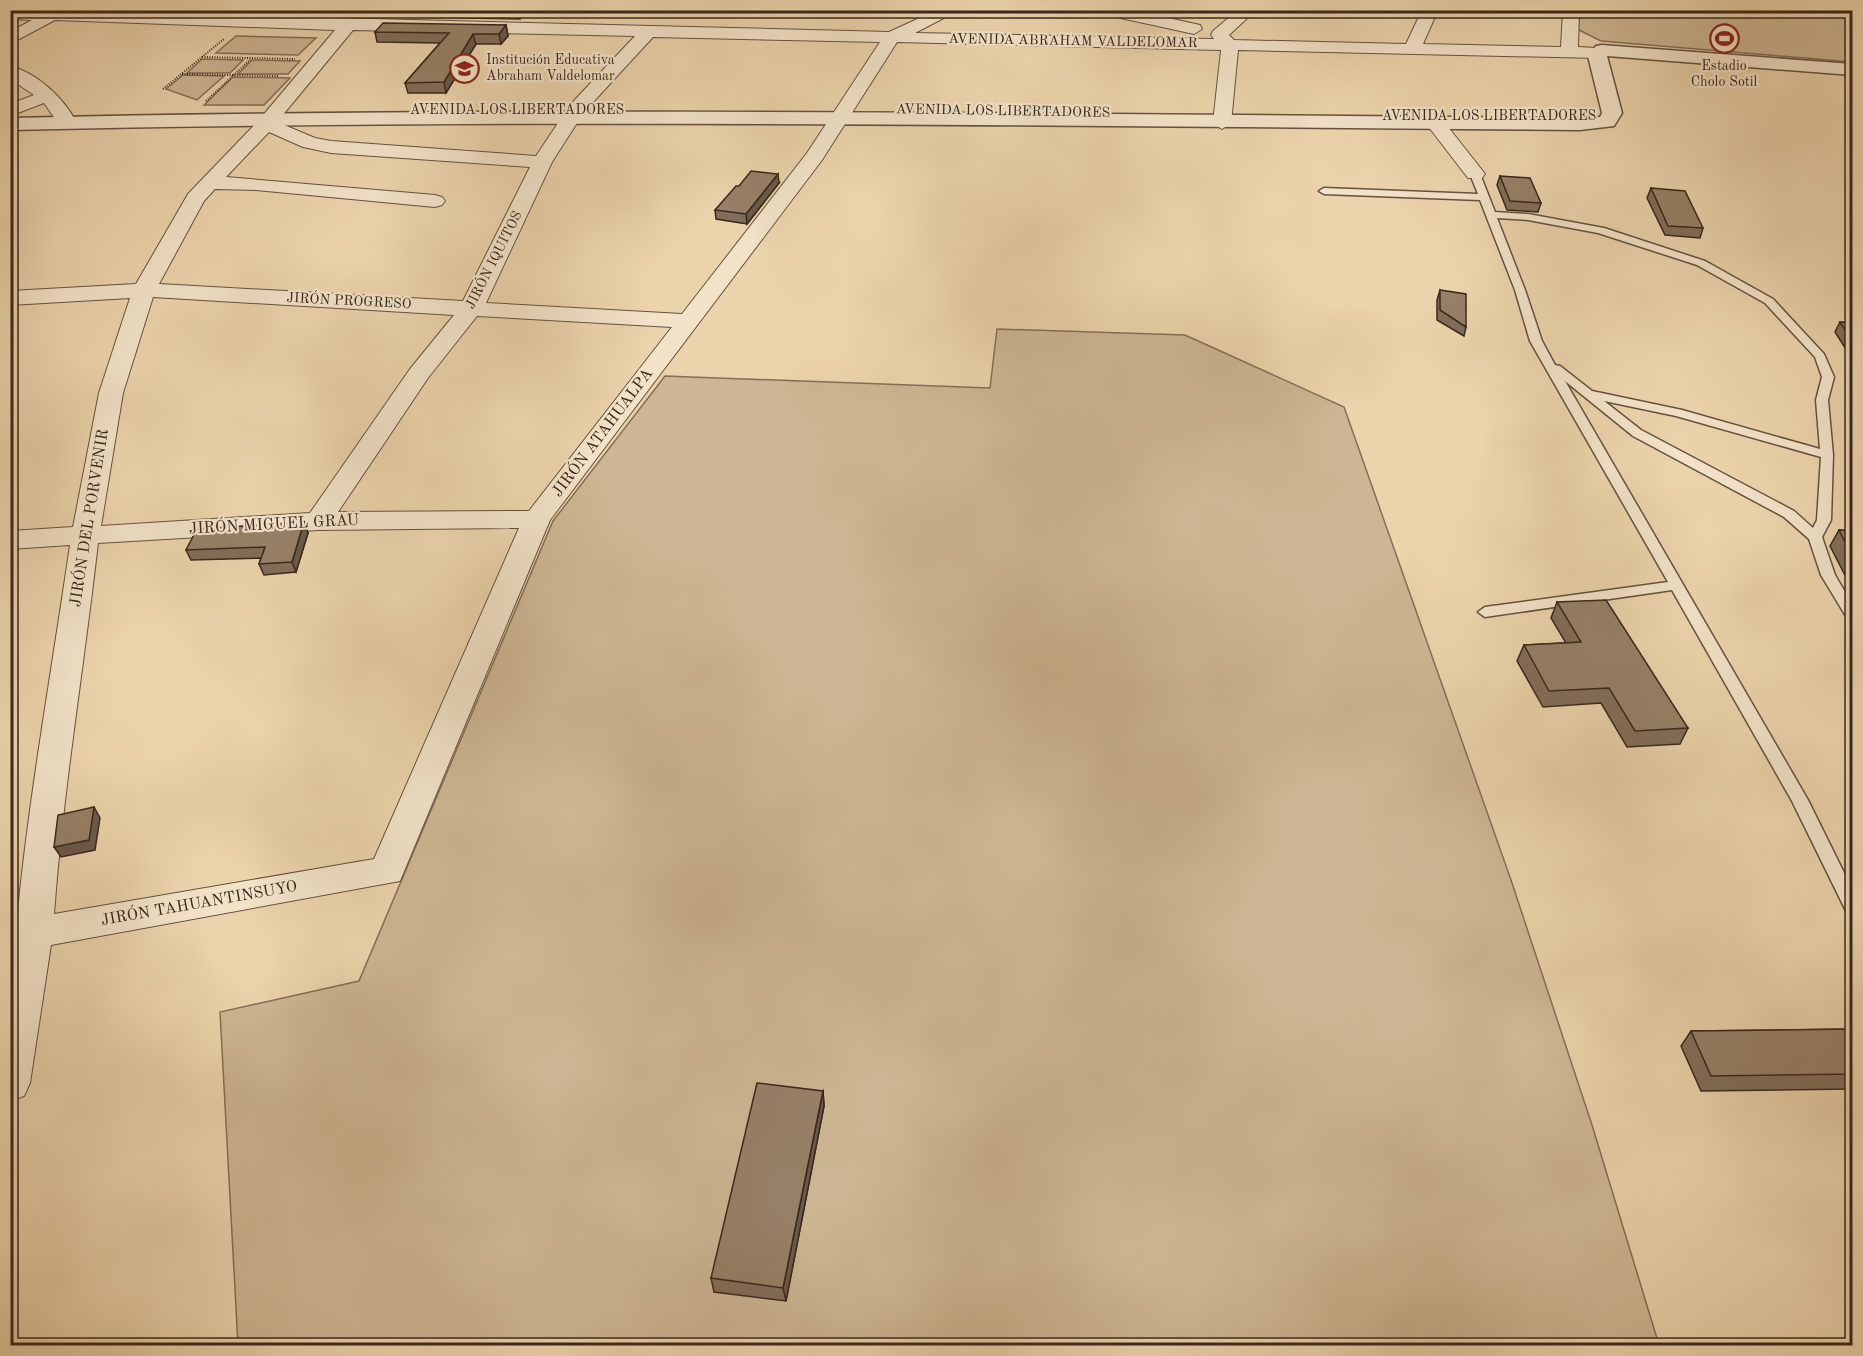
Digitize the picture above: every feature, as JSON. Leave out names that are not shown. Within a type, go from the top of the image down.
[{"type":"street","points":[[892,37],[951,10]]},
{"type":"street","points":[[1107,10],[1225,40]]},
{"type":"street","points":[[1221,118],[1225,40],[1248,10]]},
{"type":"street","points":[[1413,48],[1430,10]]},
{"type":"street","points":[[1569,52],[1571,10]]},
{"type":"street","points":[[10,39],[56,13]]},
{"type":"street","name":"AVENIDA ABRAHAM VALDELOMAR","points":[[10,14],[56,13],[147,20],[293,22],[346,15],[534,27],[892,37],[1225,40],[1597,53],[1610,49],[1852,70]]},
{"type":"street","points":[[534,27],[591,13]]},
{"type":"street","name":"JIRÓN DEL PORVENIR","points":[[10,1083],[22,936],[62,712],[85,536],[111,393],[144,290],[195,198],[271,118],[305,77],[346,15]]},
{"type":"street","points":[[810,20],[865,36]]},
{"type":"street","name":"JIRÓN IQUITOS","points":[[318,521],[419,374],[472,307],[542,162],[575,113],[650,30]]},
{"type":"street","name":"JIRÓN ATAHUALPA","points":[[387,871],[537,519],[815,156],[892,37]]},
{"type":"street","name":"AVENIDA LOS LIBERTADORES","points":[[10,118],[842,113],[1599,123],[1610,120],[1612,113],[1597,53]]},
{"type":"street","points":[[10,71],[46,96],[66,118]]},
{"type":"street","points":[[10,111],[46,96]]},
{"type":"street","name":"AVENIDA LOS LIBERTADORES","points":[[10,124],[66,118],[194,112],[271,118]]},
{"type":"street","points":[[271,118],[310,143],[331,147],[542,162]]},
{"type":"street","points":[[1433,121],[1475,174]]},
{"type":"street","points":[[208,183],[256,184],[435,201]]},
{"type":"street","name":"JIRÓN PROGRESO","points":[[10,298],[144,290],[687,321]]},
{"type":"street","name":"JIRÓN MIGUEL GRAU","points":[[10,540],[318,521],[537,519]]},
{"type":"street","name":"JIRÓN TAHUANTINSUYO","points":[[22,936],[387,871]]},
{"type":"lane","points":[[1475,174],[1492,215],[1536,341],[1800,800],[1852,906]]},
{"type":"lane","points":[[1324,191],[1485,196]]},
{"type":"lane","points":[[1492,215],[1528,217],[1600,230],[1701,263],[1769,301],[1820,356],[1828,377],[1822,400],[1827,455],[1824,520],[1815,537]]},
{"type":"lane","points":[[1547,360],[1584,393],[1637,433],[1789,514],[1815,537],[1828,575],[1852,615]]},
{"type":"lane","points":[[1584,393],[1678,413],[1827,455]]},
{"type":"lane","points":[[1485,612],[1678,585]]},
{"type":"path","points":[[164,89],[226,37]]},
{"type":"path","points":[[202,57],[319,59]]},
{"type":"path","points":[[194,112],[251,58]]},
{"type":"path","points":[[182,74],[305,77]]},
{"type":"shaded area","name":"Estadio Cholo Sotil","points":[[1581,11],[1852,11],[1852,62],[1601,41],[1577,29]]},
{"type":"shaded area","points":[[236,36],[316,38],[298,55],[216,53]]},
{"type":"shaded area","points":[[202,59],[243,60],[230,73],[187,73]]},
{"type":"shaded area","points":[[252,60],[300,61],[288,74],[238,74]]},
{"type":"shaded area","points":[[183,75],[224,76],[197,100],[166,89]]},
{"type":"shaded area","points":[[233,77],[290,78],[264,105],[204,105]]},
{"type":"shaded area","points":[[997,329],[1185,335],[1344,407],[1511,880],[1592,1125],[1659,1345],[238,1345],[220,1012],[359,981],[553,521],[665,376],[990,388]]},
{"type":"building","points":[[401,10],[492,10],[492,12],[519,15],[398,13]]},
{"type":"building","points":[[383,23],[506,25],[499,34],[473,34],[444,82],[405,83],[449,33],[375,32]]},
{"type":"building","points":[[751,171],[778,174],[746,214],[715,210],[736,186],[739,186]]},
{"type":"building","points":[[1500,176],[1530,178],[1541,203],[1510,201]]},
{"type":"building","points":[[1651,188],[1685,191],[1703,228],[1668,226]]},
{"type":"building","points":[[1440,290],[1466,294],[1466,327],[1440,310]]},
{"type":"building","points":[[1840,322],[1852,323],[1852,341]]},
{"type":"building","points":[[304,522],[292,562],[259,564],[265,547],[186,550],[197,529]]},
{"type":"building","points":[[1839,530],[1852,531],[1852,556]]},
{"type":"building","points":[[1606,600],[1688,728],[1635,731],[1609,688],[1549,691],[1524,645],[1581,642],[1557,602]]},
{"type":"building","points":[[94,807],[89,840],[54,847],[58,815]]},
{"type":"building","points":[[1852,1029],[1852,1074],[1711,1076],[1691,1031]]},
{"type":"building","points":[[757,1083],[823,1091],[783,1288],[711,1278]]},
{"type":"place","name":"Estadio Cholo Sotil","points":[[1724,39]]},
{"type":"place","name":"Institución Educativa Abraham Valdelomar","points":[[465,68]]}]
